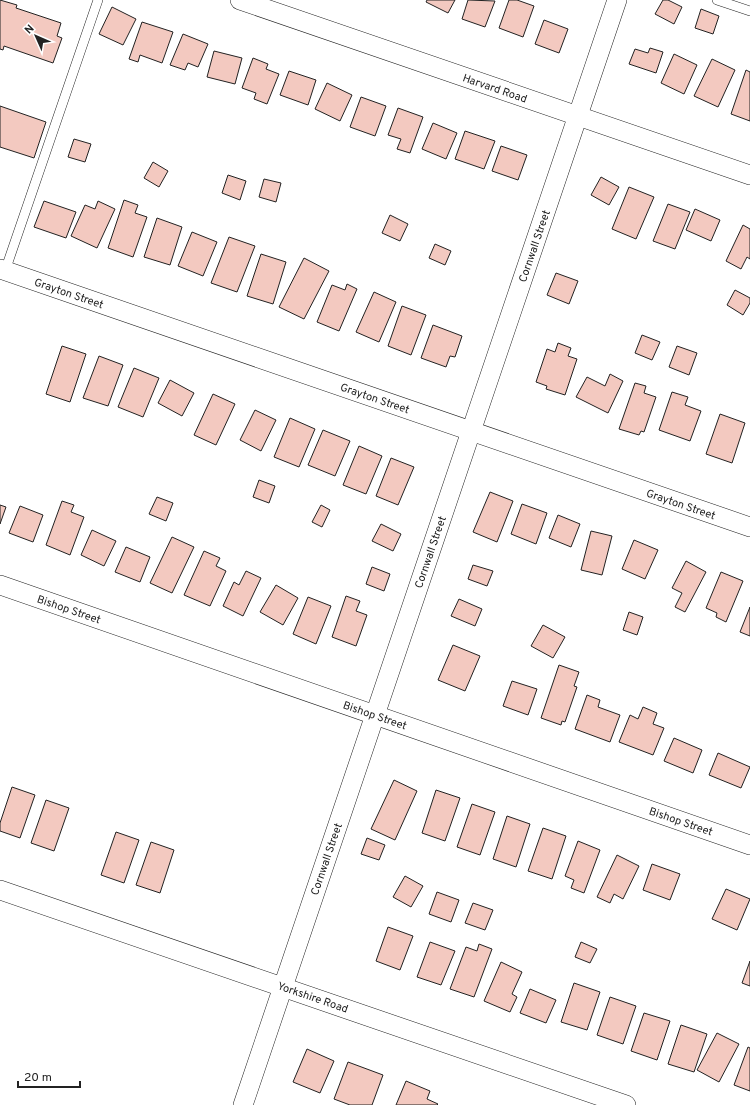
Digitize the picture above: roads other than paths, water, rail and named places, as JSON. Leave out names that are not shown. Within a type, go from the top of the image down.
[{"type":"street","name":"Harvard Road","points":[[240,0],[750,175]]},
{"type":"street","name":"Cornwall Street","points":[[243,1105],[617,0]]},
{"type":"street","name":"Grayton Street","points":[[2,270],[750,527]]},
{"type":"street","name":"Bishop Street","points":[[0,585],[750,845]]},
{"type":"street","name":"Yorkshire Road","points":[[0,890],[626,1105]]},
{"type":"lane","points":[[2,270],[98,0]]},
{"type":"lane","points":[[717,0],[750,11]]}]
